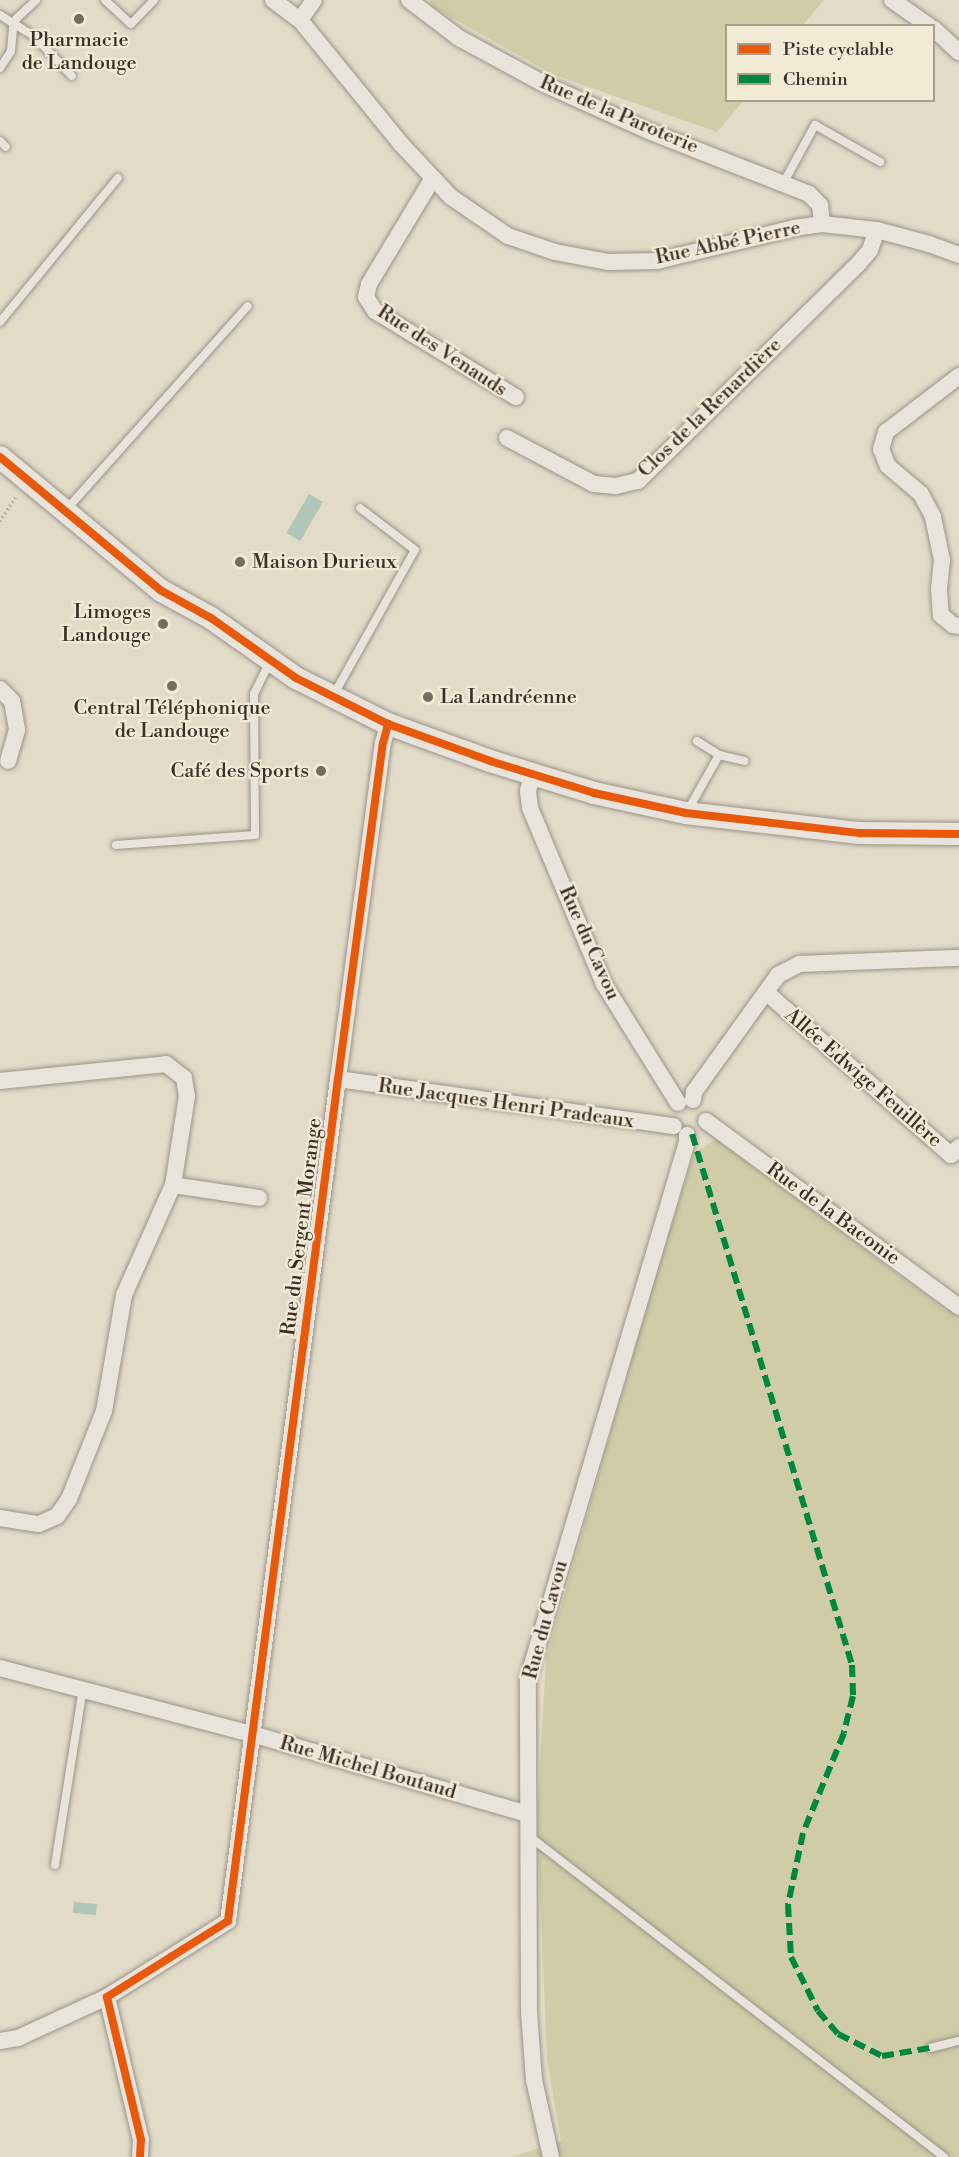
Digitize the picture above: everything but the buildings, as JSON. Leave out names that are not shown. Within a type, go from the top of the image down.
[{"type":"main road","points":[[0,457],[143,577],[211,618],[270,661],[332,698],[388,724],[490,761],[533,772],[594,793],[686,813],[860,833],[959,834]]},
{"type":"street","name":"Rue Abbé Pierre","points":[[273,0],[300,20],[401,144],[451,197],[508,236],[555,252],[609,262],[657,261],[794,228],[822,224],[877,230],[929,243],[959,255]]},
{"type":"street","points":[[300,20],[314,0]]},
{"type":"street","name":"Rue de la Paroterie","points":[[409,0],[459,38],[544,84],[651,132],[784,182],[809,194],[820,205],[822,224]]},
{"type":"street","points":[[892,0],[926,24]]},
{"type":"street","points":[[935,31],[959,52]]},
{"type":"street","name":"Rue des Venauds","points":[[433,178],[369,284],[366,297],[375,311],[516,397]]},
{"type":"street","name":"Clos de la Renardière","points":[[507,438],[594,484],[615,486],[638,481],[858,264],[870,250],[877,230]]},
{"type":"street","points":[[959,375],[886,432],[881,449],[888,466],[921,494],[933,517],[942,560],[939,589],[941,615],[953,625],[959,626]]},
{"type":"street","points":[[0,689],[12,701],[17,730],[8,760]]},
{"type":"street","name":"Rue du Sergent Morange","points":[[106,1997],[228,1921],[383,742],[388,724]]},
{"type":"street","name":"Rue du Cavou","points":[[533,772],[528,791],[530,807],[604,984],[685,1101]]},
{"type":"street","points":[[685,1101],[705,1110],[706,1121],[697,1133],[680,1130],[671,1116],[685,1101],[694,1092],[778,975],[800,964],[959,958]]},
{"type":"street","name":"Allée Edwige Feuillère","points":[[767,993],[951,1155],[959,1147]]},
{"type":"street","points":[[0,1081],[166,1064],[184,1078],[187,1096],[173,1185],[124,1295],[104,1411],[69,1499],[57,1516],[39,1524],[0,1518]]},
{"type":"street","name":"Rue Jacques Henri Pradeaux","points":[[338,1079],[680,1130]]},
{"type":"street","name":"Rue de la Baconie","points":[[706,1121],[959,1307]]},
{"type":"street","name":"Rue du Cavou","points":[[551,2157],[534,2080],[529,2012],[528,1678],[684,1153],[680,1130]]},
{"type":"street","points":[[173,1185],[259,1198]]},
{"type":"street","name":"Rue Michel Boutaud","points":[[0,1668],[252,1734],[527,1814]]},
{"type":"street","points":[[0,2041],[18,2038],[106,1997],[141,2140],[140,2157]]},
{"type":"lane","points":[[0,68],[11,51],[13,26],[17,18],[36,0]]},
{"type":"lane","points":[[105,0],[131,24],[154,0]]},
{"type":"lane","points":[[0,15],[13,26],[34,36],[72,76]]},
{"type":"lane","points":[[784,182],[815,125],[880,162]]},
{"type":"lane","points":[[0,322],[118,178]]},
{"type":"lane","points":[[65,511],[248,306]]},
{"type":"lane","points":[[332,698],[415,550],[360,508]]},
{"type":"lane","points":[[116,845],[255,835],[254,694],[270,661]]},
{"type":"lane","points":[[697,741],[719,755],[744,761]]},
{"type":"lane","points":[[686,813],[719,755]]},
{"type":"lane","points":[[55,1866],[83,1688]]},
{"type":"lane","points":[[527,1834],[944,2157]]},
{"type":"lane","points":[[930,2048],[959,2041]]},
{"type":"path","points":[[0,521],[27,478]]},
{"type":"shaded area","points":[[431,0],[824,0],[804,24],[725,24],[725,102],[742,102],[717,132],[552,74],[429,5]]},
{"type":"shaded area","points":[[309,494],[323,502],[300,541],[286,533]]},
{"type":"shaded area","points":[[716,1139],[946,1310],[959,1295],[959,2157],[512,2157],[561,2141],[547,2059],[537,1822],[546,1659],[655,1278],[694,1154]]},
{"type":"shaded area","points":[[74,1902],[97,1904],[96,1915],[73,1913]]},
{"type":"marked path","points":[[692,1134],[852,1665],[853,1696],[844,1733],[803,1833],[788,1905],[791,1957],[818,2011],[838,2034],[882,2056],[930,2048]]},
{"type":"cycle path","points":[[0,457],[160,590],[211,618],[296,678],[388,724],[490,761],[594,793],[686,813],[860,833],[959,834]]},
{"type":"cycle path","points":[[140,2157],[141,2140],[107,1997],[228,1921],[338,1079],[383,743],[388,724]]},
{"type":"place","name":"Pharmacie de Landouge","points":[[79,19]]},
{"type":"place","name":"Maison Durieux","points":[[240,562]]},
{"type":"place","name":"Limoges Landouge","points":[[163,624]]},
{"type":"place","name":"Central Téléphonique de Landouge","points":[[172,686]]},
{"type":"place","name":"La Landréenne","points":[[428,697]]},
{"type":"place","name":"Café des Sports","points":[[321,771]]}]
